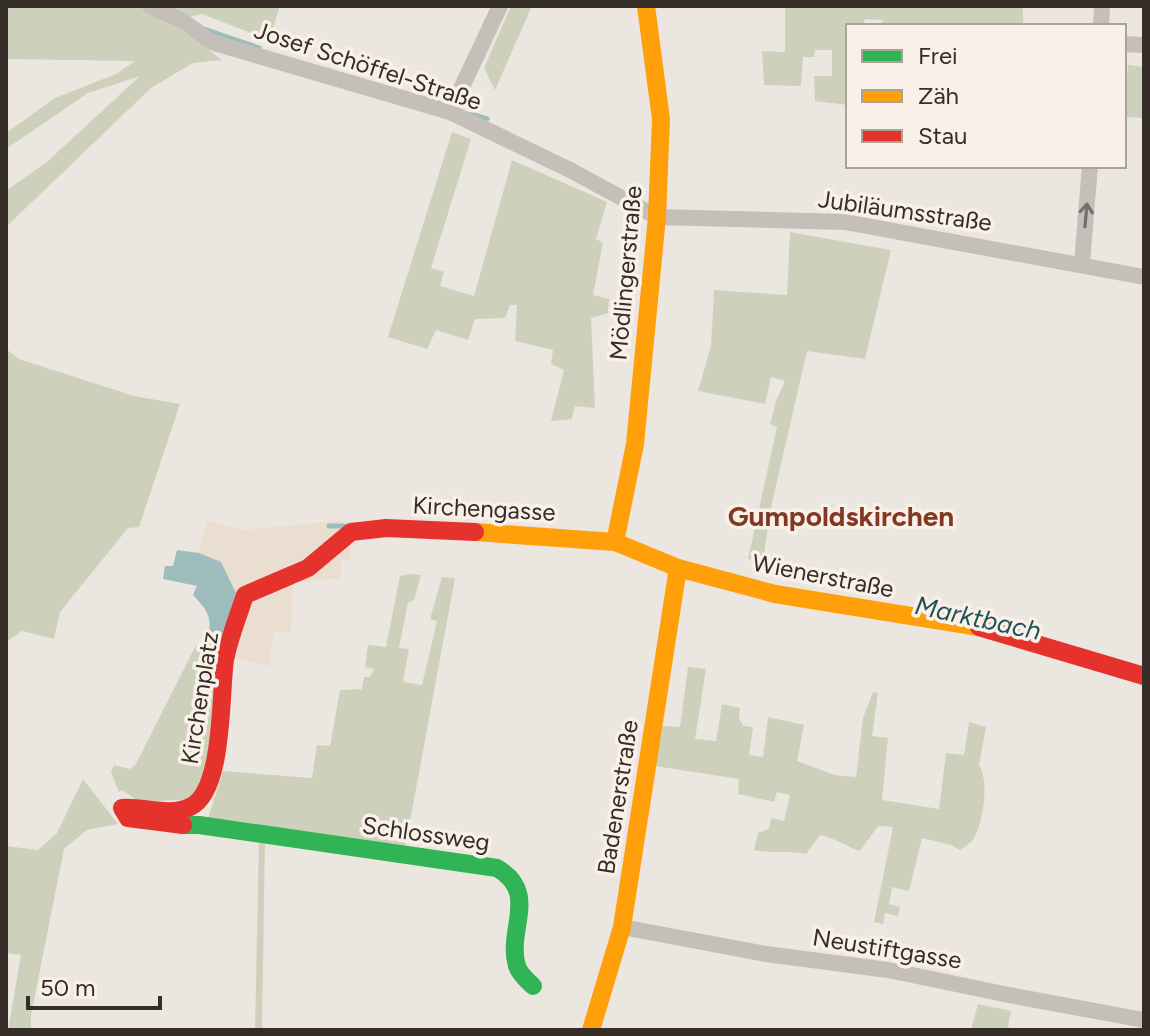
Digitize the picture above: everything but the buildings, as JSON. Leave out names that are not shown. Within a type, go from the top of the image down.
[{"type":"street","name":"Josef Schöffel-Straße","points":[[150,6],[183,14],[211,42],[450,112],[570,170],[657,217]]},
{"type":"street","points":[[450,112],[500,6]]},
{"type":"street","name":"Mödlingerstraße","points":[[615,542],[635,444],[657,217],[661,119],[646,6]]},
{"type":"street","points":[[1082,263],[1090,168]]},
{"type":"street","name":"Jubiläumsstraße","points":[[657,217],[845,222],[1082,263],[1144,277]]},
{"type":"street","name":"Kirchengasse","points":[[351,532],[415,529],[615,542],[678,568]]},
{"type":"street","name":"Kirchenplatz","points":[[122,808],[133,806],[171,813],[197,805],[210,786],[226,657],[245,595],[308,568],[351,532]]},
{"type":"street","name":"Wienerstraße","points":[[678,568],[775,594],[992,629],[1144,676]]},
{"type":"street","name":"Badenerstraße","points":[[591,1030],[622,927],[678,568]]},
{"type":"street","name":"Schlossweg","points":[[122,808],[128,818],[171,825],[199,825],[508,872],[519,887],[517,966],[533,986]]},
{"type":"street","name":"Neustiftgasse","points":[[622,927],[766,954],[888,970],[1009,995],[1144,1017]]},
{"type":"green space","points":[[6,6],[280,6],[269,40],[202,14],[169,21],[222,60],[193,63],[151,88],[6,227],[6,191],[48,161],[140,76],[88,93],[6,149],[6,133],[55,98],[116,74],[135,61],[6,59]]},
{"type":"green space","points":[[511,6],[532,6],[495,90],[484,68]]},
{"type":"green space","points":[[785,6],[1023,6],[1023,24],[883,24],[882,20],[865,19],[864,24],[846,24],[846,105],[815,101],[814,76],[832,76],[832,50],[815,50],[814,57],[803,57],[801,86],[764,85],[762,51],[785,52]]},
{"type":"green space","points":[[1128,65],[1144,67],[1144,118],[1126,117]]},
{"type":"green space","points":[[452,132],[471,139],[431,268],[444,272],[440,286],[474,296],[512,160],[607,202],[596,239],[603,243],[593,295],[609,299],[608,313],[591,318],[595,408],[575,406],[572,419],[551,421],[564,370],[551,364],[553,350],[515,341],[517,305],[510,305],[505,318],[475,319],[468,340],[436,330],[427,349],[388,337]]},
{"type":"green space","points":[[790,232],[891,250],[865,359],[807,351],[770,512],[763,562],[748,559],[777,427],[770,424],[785,381],[771,377],[765,404],[698,391],[711,346],[714,290],[787,295]]},
{"type":"green space","points":[[6,349],[19,359],[134,396],[180,404],[139,527],[128,528],[60,612],[54,639],[22,631],[6,642]]},
{"type":"green space","points":[[421,575],[414,600],[408,603],[399,648],[409,649],[403,682],[422,685],[437,621],[430,619],[442,577],[455,578],[405,848],[208,819],[223,771],[312,778],[317,745],[330,746],[340,690],[362,689],[364,677],[370,677],[374,669],[365,667],[368,645],[386,647],[400,576]]},
{"type":"green space","points":[[196,645],[221,656],[204,784],[194,799],[139,802],[122,790],[119,792],[111,772],[114,765],[130,769],[136,764]]},
{"type":"green space","points":[[688,667],[706,669],[695,739],[716,741],[722,704],[740,708],[739,719],[744,726],[753,727],[749,755],[763,757],[768,717],[804,725],[797,761],[835,775],[856,777],[863,718],[873,692],[878,693],[872,736],[888,738],[882,800],[939,809],[946,753],[964,755],[969,722],[986,727],[979,765],[984,782],[984,804],[971,842],[960,850],[922,838],[909,891],[892,887],[889,904],[900,907],[898,916],[885,913],[883,924],[874,922],[893,827],[878,826],[860,851],[820,835],[806,854],[754,850],[758,833],[769,829],[771,818],[784,821],[790,795],[777,792],[774,802],[738,794],[739,779],[655,766],[661,726],[680,727]]},
{"type":"green space","points":[[83,779],[118,824],[87,830],[64,849],[31,1015],[31,1030],[8,1030],[21,955],[6,953],[6,846],[38,850],[57,833]]},
{"type":"green space","points":[[259,838],[265,839],[262,1030],[255,1030]]},
{"type":"green space","points":[[978,1004],[1011,1011],[1008,1027],[1021,1030],[971,1030]]},
{"type":"shaded area","points":[[207,520],[241,530],[353,521],[350,560],[341,560],[341,578],[295,583],[293,586],[291,633],[274,632],[269,666],[221,656],[199,553]]},
{"type":"water","points":[[177,550],[199,553],[221,562],[236,593],[221,656],[206,650],[209,620],[205,609],[193,595],[197,586],[163,579],[165,566],[173,566]]},
{"type":"waterway","points":[[204,29],[259,48]]},
{"type":"waterway","points":[[471,114],[487,119]]},
{"type":"waterway","name":"Marktbach","points":[[329,526],[344,526]]},
{"type":"traffic: fast","points":[[183,825],[497,868],[510,878],[517,889],[517,966],[533,986]]},
{"type":"traffic: slow","points":[[615,542],[635,444],[657,217],[661,119],[646,6]]},
{"type":"traffic: slow","points":[[475,532],[615,542],[678,568],[775,594],[979,627]]},
{"type":"traffic: slow","points":[[591,1030],[622,927],[678,568]]},
{"type":"traffic: jam","points":[[183,825],[128,818],[122,808],[182,810],[201,798],[215,763],[225,660],[245,595],[308,568],[351,532],[386,528],[475,532]]},
{"type":"traffic: jam","points":[[979,627],[1144,676]]},
{"type":"district","name":"Gumpoldskirchen","points":[[841,516]]}]
